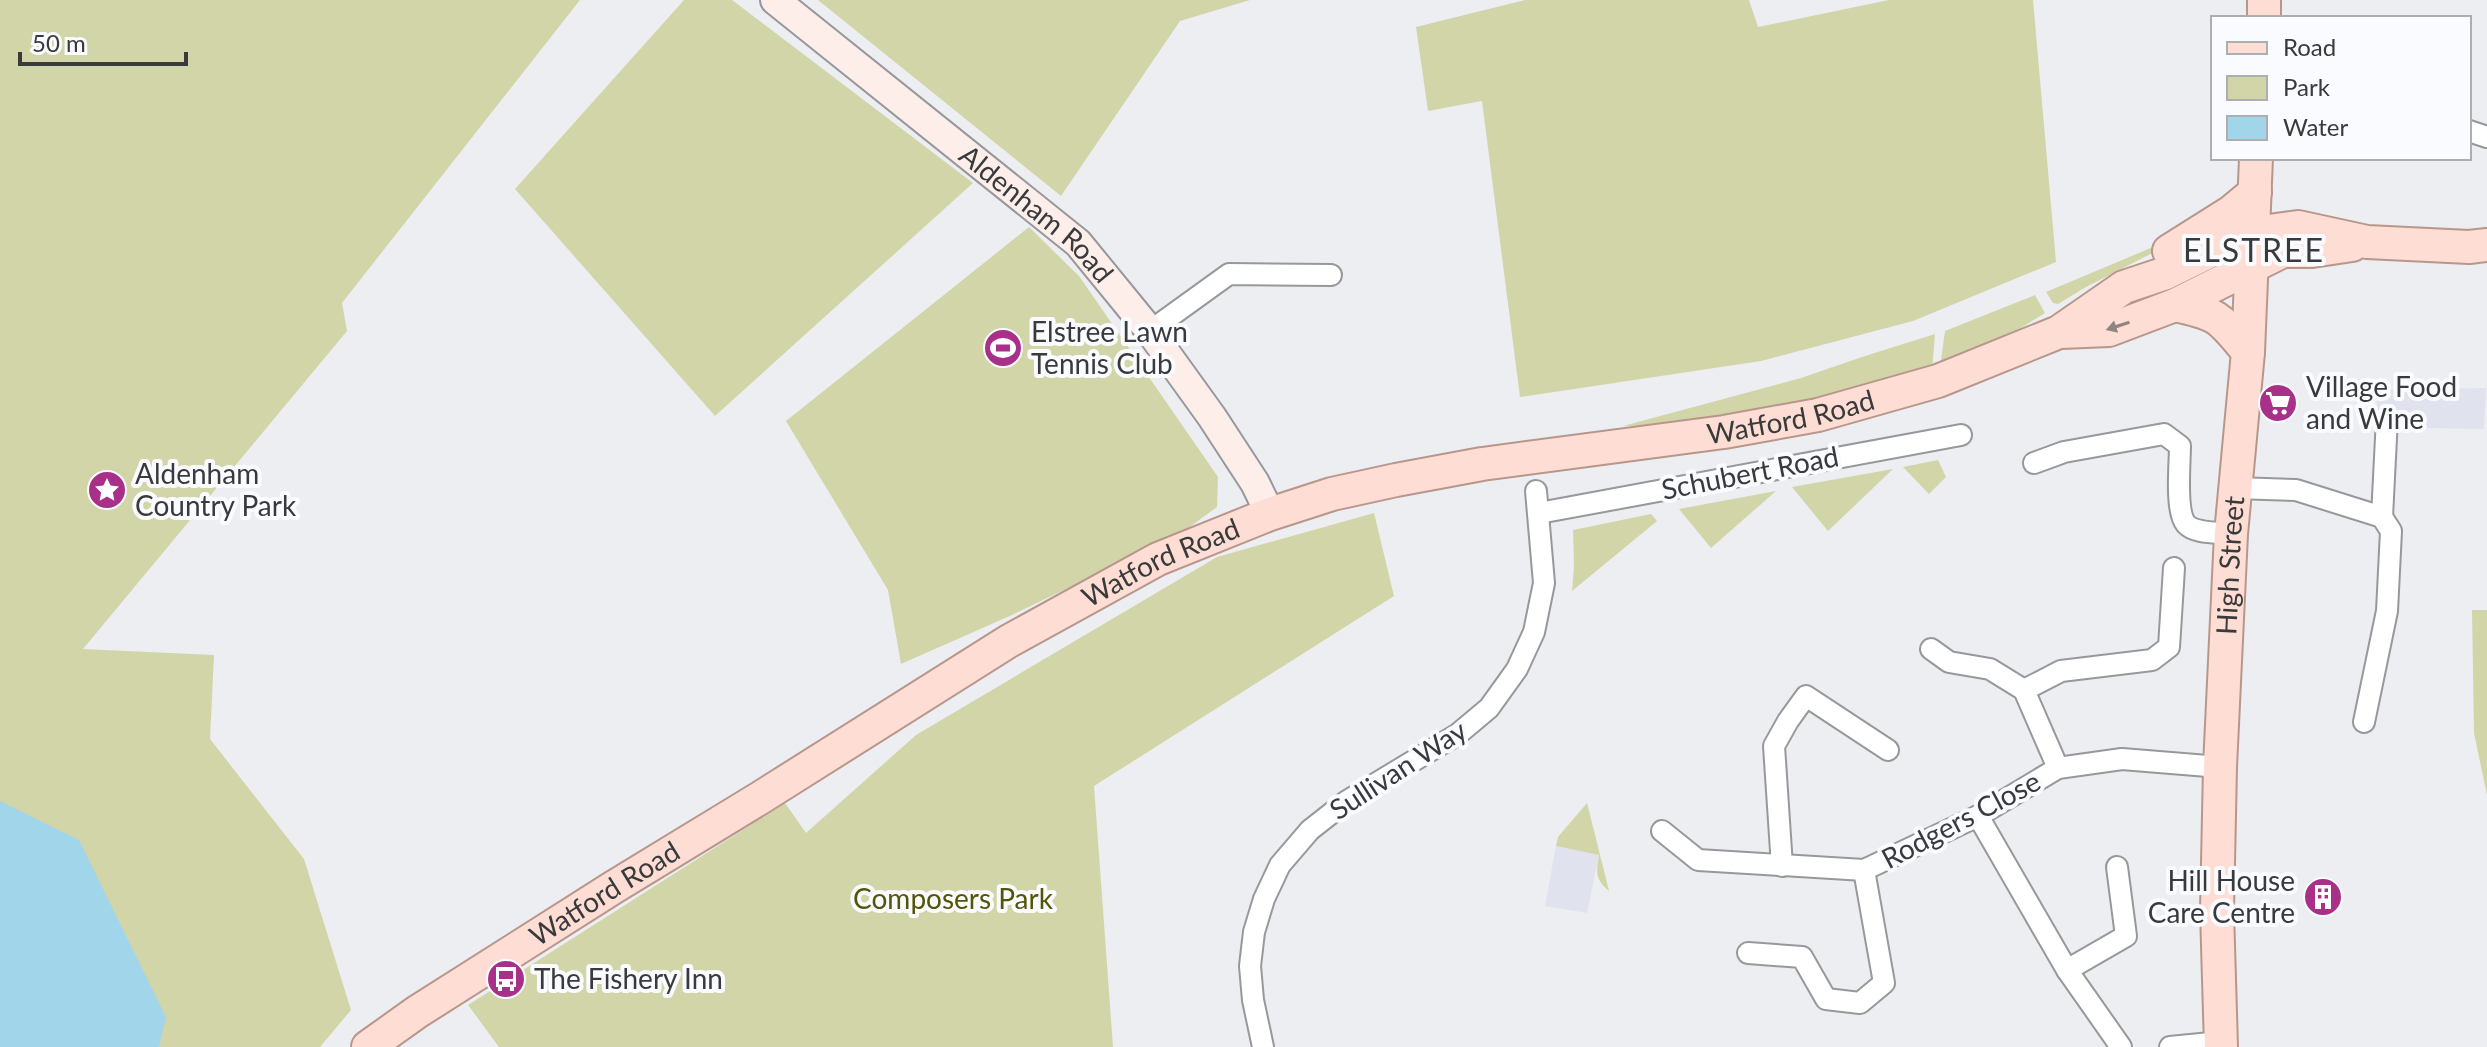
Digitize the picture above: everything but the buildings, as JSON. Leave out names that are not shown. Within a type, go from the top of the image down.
[{"type":"main road","name":"High Street","points":[[2221,1045],[2217,911],[2220,767],[2231,534],[2248,352],[2256,160]]},
{"type":"main road","points":[[2124,287],[2159,257],[2211,226],[2255,192]]},
{"type":"main road","name":"Watford Road","points":[[368,1047],[417,1012],[614,887],[1009,641],[1158,559],[1270,514],[1332,494],[1497,462],[1724,432],[1818,415],[1938,381],[2059,332],[2124,287],[2166,273],[2254,233],[2298,227],[2367,242]]},
{"type":"main road","points":[[2367,242],[2469,247],[2487,245]]},
{"type":"main road","name":"Watford Road","points":[[2059,332],[2109,330],[2175,305],[2283,251],[2312,251],[2367,242]]},
{"type":"main road","points":[[2175,305],[2214,315],[2248,352]]},
{"type":"street","name":"Aldenham Road","points":[[775,0],[1078,243],[1150,331],[1212,417],[1255,483],[1270,514]]},
{"type":"street","points":[[1150,331],[1229,274],[1331,275]]},
{"type":"street","points":[[2364,722],[2387,611],[2387,418]]},
{"type":"street","points":[[2034,463],[2064,452],[2164,434],[2180,446],[2180,512],[2187,525],[2198,530],[2231,534]]},
{"type":"street","name":"Schubert Road","points":[[1539,513],[1961,435]]},
{"type":"street","points":[[2235,488],[2296,490],[2386,524]]},
{"type":"street","name":"Sullivan Way","points":[[1263,1047],[1253,1000],[1250,966],[1257,921],[1280,865],[1310,830],[1347,801],[1458,734],[1489,708],[1517,669],[1534,632],[1544,583],[1536,491]]},
{"type":"street","points":[[2024,690],[2061,671],[2152,660],[2169,647],[2174,568]]},
{"type":"street","points":[[1931,649],[1949,662],[1990,669],[2024,690],[2058,768]]},
{"type":"street","points":[[1782,866],[1774,746],[1806,696],[1888,750]]},
{"type":"street","name":"Rodgers Close","points":[[1662,831],[1698,860],[1864,870],[1978,816],[2058,768],[2122,759],[2220,767]]},
{"type":"street","points":[[1978,816],[2067,970],[2121,1047]]},
{"type":"street","points":[[2067,970],[2126,936],[2117,867]]},
{"type":"street","points":[[1748,953],[1802,957],[1826,999],[1860,1003],[1884,983],[1864,870]]},
{"type":"street","points":[[2170,1047],[2221,1045]]},
{"type":"shaded area","points":[[2486,388],[2484,429],[2374,427],[2378,390]]},
{"type":"shaded area","points":[[1556,846],[1599,855],[1587,913],[1545,906]]},
{"type":"green space","name":"Aldenham Country Park","points":[[0,0],[580,0],[342,303],[347,331],[83,649],[214,655],[210,739],[304,859],[351,1010],[320,1047],[0,1047]]},
{"type":"green space","points":[[684,0],[732,0],[973,183],[715,416],[515,189]]},
{"type":"green space","points":[[818,0],[1250,0],[1180,21],[1061,196]]},
{"type":"green space","points":[[1525,0],[1749,0],[1758,27],[1889,0],[2033,0],[2056,262],[1913,321],[1761,361],[1520,397],[1482,101],[1428,111],[1416,27]]},
{"type":"green space","name":"Elstree Lawn Tennis Club","points":[[1029,227],[1079,276],[1218,477],[1217,507],[1180,534],[1012,615],[901,664],[888,590],[786,421]]},
{"type":"green space","points":[[2165,242],[2168,245],[2058,304],[2053,303],[2046,292]]},
{"type":"green space","points":[[2035,295],[2045,313],[1992,346],[1940,367],[1945,331]]},
{"type":"green space","points":[[1935,334],[1932,370],[1782,410],[1686,425],[1623,426],[1801,378]]},
{"type":"green space","points":[[1938,460],[1946,477],[1929,494],[1903,467]]},
{"type":"green space","points":[[1893,469],[1828,531],[1792,487]]},
{"type":"green space","points":[[1776,491],[1711,548],[1679,509]]},
{"type":"green space","name":"Composers Park","points":[[1374,513],[1394,596],[1094,786],[1113,1047],[499,1047],[468,1005],[785,803],[806,833],[916,735],[1217,557]]},
{"type":"green space","points":[[1651,514],[1657,521],[1572,591],[1573,530]]},
{"type":"green space","points":[[2472,610],[2487,610],[2487,795],[2474,733]]},
{"type":"green space","points":[[1587,803],[1609,891],[1598,875],[1599,855],[1556,846],[1558,837]]},
{"type":"water","points":[[0,801],[79,840],[166,1017],[159,1047],[0,1047]]},
{"type":"place","name":"Elstree Lawn Tennis Club","points":[[1003,348]]},
{"type":"place","name":"Village Food and Wine","points":[[2278,403]]},
{"type":"place","name":"Aldenham Country Park","points":[[107,490]]},
{"type":"place","name":"Hill House Care Centre","points":[[2323,897]]},
{"type":"place","name":"The Fishery Inn","points":[[506,979]]},
{"type":"district","name":"ELSTREE","points":[[2254,251]]}]
